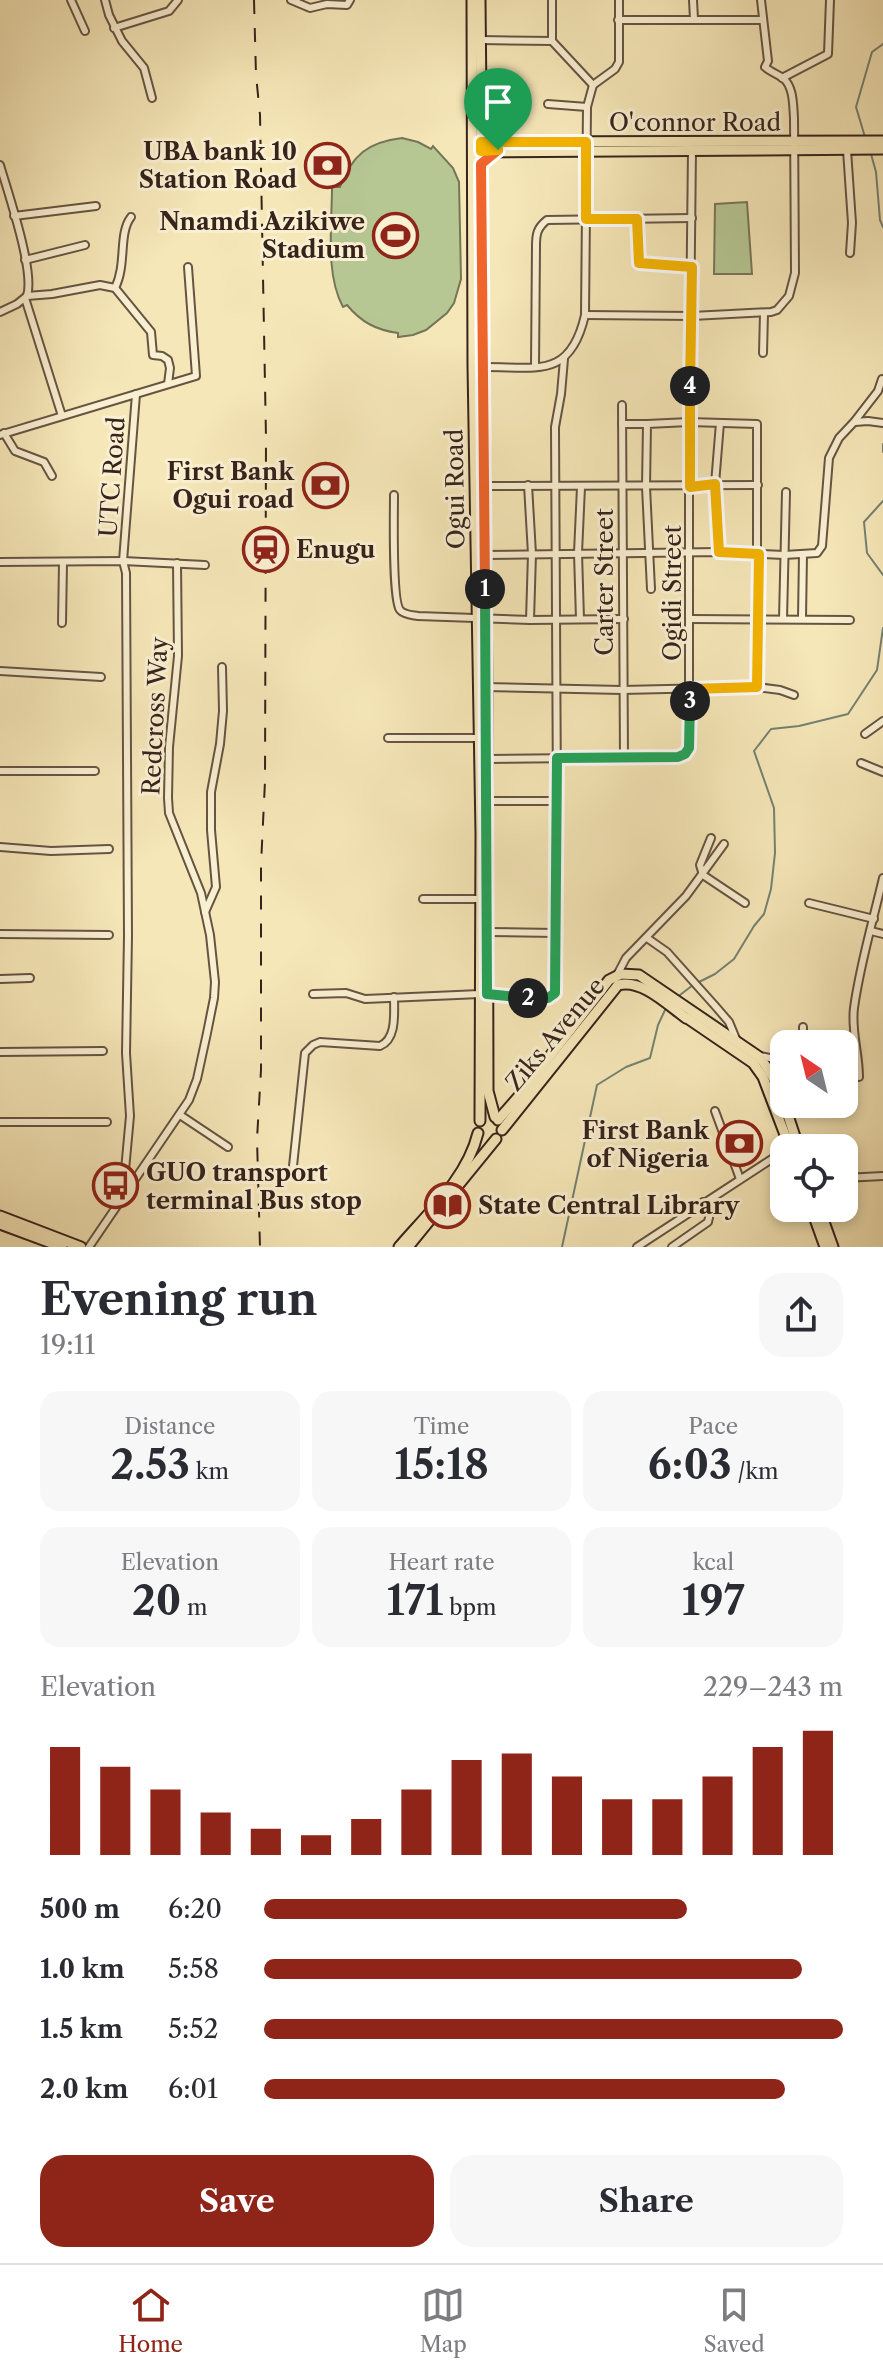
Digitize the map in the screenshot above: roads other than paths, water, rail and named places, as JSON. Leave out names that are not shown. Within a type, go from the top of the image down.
[{"type":"main road","name":"Ogui Road","points":[[472,0],[480,128],[477,147],[481,164],[478,366]]},
{"type":"main road","name":"Ogui Road","points":[[480,0],[476,40],[478,366],[481,618],[488,801],[488,932],[480,1121]]},
{"type":"main road","points":[[480,128],[498,147],[481,164]]},
{"type":"main road","points":[[846,147],[883,141]]},
{"type":"main road","name":"O'connor Road","points":[[477,147],[846,147]]},
{"type":"main road","points":[[846,147],[883,149]]},
{"type":"main road","name":"Ogui Road","points":[[480,486],[485,555],[481,618]]},
{"type":"main road","name":"Ogui Road","points":[[483,687],[479,738],[480,899],[488,1091],[498,1122]]},
{"type":"main road","name":"Ziks Avenue","points":[[498,1122],[609,980],[617,980],[658,992],[753,1063],[763,1077],[787,1134]]},
{"type":"main road","name":"Ziks Avenue","points":[[689,1015],[736,1039],[758,1056],[770,1073]]},
{"type":"main road","points":[[399,1247],[462,1171],[475,1146],[480,1121],[487,1117],[498,1122],[496,1139],[408,1247]]},
{"type":"main road","points":[[478,1133],[486,1141],[496,1139]]},
{"type":"main road","points":[[0,1216],[81,1247]]},
{"type":"main road","points":[[816,1222],[825,1247]]},
{"type":"main road","points":[[824,1222],[833,1247]]},
{"type":"main road","points":[[0,1224],[62,1247]]},
{"type":"street","points":[[71,0],[85,31]]},
{"type":"street","points":[[105,0],[114,28],[144,68],[152,98]]},
{"type":"street","points":[[114,28],[169,11],[178,0]]},
{"type":"street","points":[[291,0],[310,8],[316,3],[328,2],[347,5],[350,0]]},
{"type":"street","points":[[552,0],[552,41],[593,85]]},
{"type":"street","points":[[313,994],[346,993],[365,999],[484,994],[548,998],[555,993],[555,427],[564,359],[579,338],[585,315],[587,107],[593,85],[618,66],[619,0]]},
{"type":"street","points":[[693,0],[694,19]]},
{"type":"street","points":[[585,315],[764,313],[783,305],[794,283],[795,146],[792,96],[782,78],[765,67],[768,61],[761,0]]},
{"type":"street","points":[[782,78],[828,54],[830,0]]},
{"type":"street","points":[[618,20],[762,20]]},
{"type":"street","points":[[476,40],[552,41]]},
{"type":"street","points":[[548,104],[587,107]]},
{"type":"street","name":"Ogidi Street","points":[[624,758],[678,757],[689,748],[692,146]]},
{"type":"street","points":[[846,147],[852,223],[850,253]]},
{"type":"street","points":[[0,165],[25,260],[29,288],[26,297],[62,416]]},
{"type":"street","points":[[14,216],[96,206]]},
{"type":"street","points":[[115,288],[123,264],[125,230],[131,217]]},
{"type":"street","points":[[535,367],[537,231],[547,220],[692,218]]},
{"type":"street","points":[[637,219],[639,263],[692,267]]},
{"type":"street","points":[[25,260],[85,245]]},
{"type":"street","points":[[52,476],[44,462],[15,451],[2,434],[196,376],[188,267]]},
{"type":"street","points":[[0,312],[26,297],[100,285],[115,288],[151,332],[153,355],[168,360],[168,384]]},
{"type":"street","points":[[763,353],[764,313]]},
{"type":"street","points":[[478,366],[535,367],[564,359]]},
{"type":"street","points":[[485,555],[719,552],[784,555],[820,551],[829,458],[839,438],[878,391],[882,379]]},
{"type":"street","name":"UTC Road","points":[[131,1186],[125,1170],[130,1116],[126,1053],[127,651],[126,573],[123,561],[136,394]]},
{"type":"street","name":"Carter Street","points":[[622,405],[624,758]]},
{"type":"street","points":[[854,422],[883,423]]},
{"type":"street","points":[[719,552],[715,484],[720,423]]},
{"type":"street","points":[[622,424],[758,424],[757,687]]},
{"type":"street","points":[[647,424],[646,487],[651,589]]},
{"type":"street","points":[[528,485],[532,554],[530,620]]},
{"type":"street","points":[[480,486],[758,485]]},
{"type":"street","points":[[580,619],[578,553],[581,487]]},
{"type":"street","points":[[783,619],[786,492]]},
{"type":"street","points":[[394,495],[394,570],[400,610],[418,616],[624,619]]},
{"type":"street","points":[[802,618],[803,554]]},
{"type":"street","points":[[0,562],[123,561],[205,565]]},
{"type":"street","points":[[62,623],[63,563]]},
{"type":"street","name":"Redcross Way","points":[[89,1247],[194,1090],[214,998],[214,968],[205,912],[197,881],[169,813],[167,788],[178,668],[177,563]]},
{"type":"street","points":[[690,619],[850,620]]},
{"type":"street","points":[[205,912],[216,887],[211,792],[223,711],[222,667]]},
{"type":"street","points":[[0,671],[101,677]]},
{"type":"street","points":[[483,687],[622,690],[757,687],[794,695]]},
{"type":"street","points":[[865,734],[883,721]]},
{"type":"street","points":[[388,738],[479,738]]},
{"type":"street","points":[[487,759],[624,758]]},
{"type":"street","points":[[861,763],[883,772]]},
{"type":"street","points":[[0,771],[95,771]]},
{"type":"street","points":[[488,801],[557,801]]},
{"type":"street","points":[[711,838],[700,865],[703,875],[745,903]]},
{"type":"street","points":[[617,980],[626,958],[703,875],[724,844]]},
{"type":"street","points":[[0,847],[39,851],[109,849]]},
{"type":"street","points":[[859,1077],[854,1010],[883,878]]},
{"type":"street","points":[[423,899],[480,899]]},
{"type":"street","points":[[809,903],[874,919]]},
{"type":"street","points":[[871,931],[883,934]]},
{"type":"street","points":[[488,932],[556,933]]},
{"type":"street","points":[[0,934],[109,935]]},
{"type":"street","points":[[647,938],[667,952],[727,1020],[736,1039]]},
{"type":"street","points":[[0,979],[30,978]]},
{"type":"street","points":[[293,1166],[305,1053],[320,1042],[386,1044],[393,1025],[394,997]]},
{"type":"street","points":[[0,1052],[103,1051]]},
{"type":"street","points":[[758,1056],[770,1059]]},
{"type":"street","points":[[715,1111],[740,1179]]},
{"type":"street","points":[[180,1115],[228,1147]]},
{"type":"street","points":[[0,1122],[107,1122]]},
{"type":"street","points":[[637,1247],[770,1160]]},
{"type":"street","points":[[858,1177],[883,1176]]},
{"type":"street","points":[[672,1247],[707,1223],[710,1213],[703,1202]]},
{"type":"waterway","points":[[865,137],[856,107],[872,52],[883,44]]},
{"type":"waterway","points":[[871,154],[883,227]]},
{"type":"waterway","points":[[883,444],[883,452]]},
{"type":"waterway","points":[[883,501],[864,522],[867,553],[883,575]]},
{"type":"waterway","points":[[699,982],[734,959],[764,914],[771,889],[775,853],[774,808],[754,751],[771,729],[799,726],[848,714],[877,670],[883,628]]},
{"type":"waterway","points":[[676,998],[693,985]]},
{"type":"waterway","points":[[562,1247],[597,1085],[626,1067],[650,1058],[658,1025],[666,1008]]},
{"type":"railway","points":[[254,0],[260,115],[266,438],[265,781],[261,865],[261,1070],[257,1139],[260,1247]]},
{"type":"place","name":"UBA bank 10 Station Road","points":[[328,165]]},
{"type":"place","name":"Nnamdi Azikiwe Stadium","points":[[396,235]]},
{"type":"place","name":"First Bank Ogui road","points":[[325,485]]},
{"type":"place","name":"Enugu","points":[[265,549]]},
{"type":"place","name":"First Bank of Nigeria","points":[[740,1144]]},
{"type":"place","name":"GUO transport terminal Bus stop","points":[[115,1186]]},
{"type":"place","name":"State Central Library","points":[[447,1205]]}]
